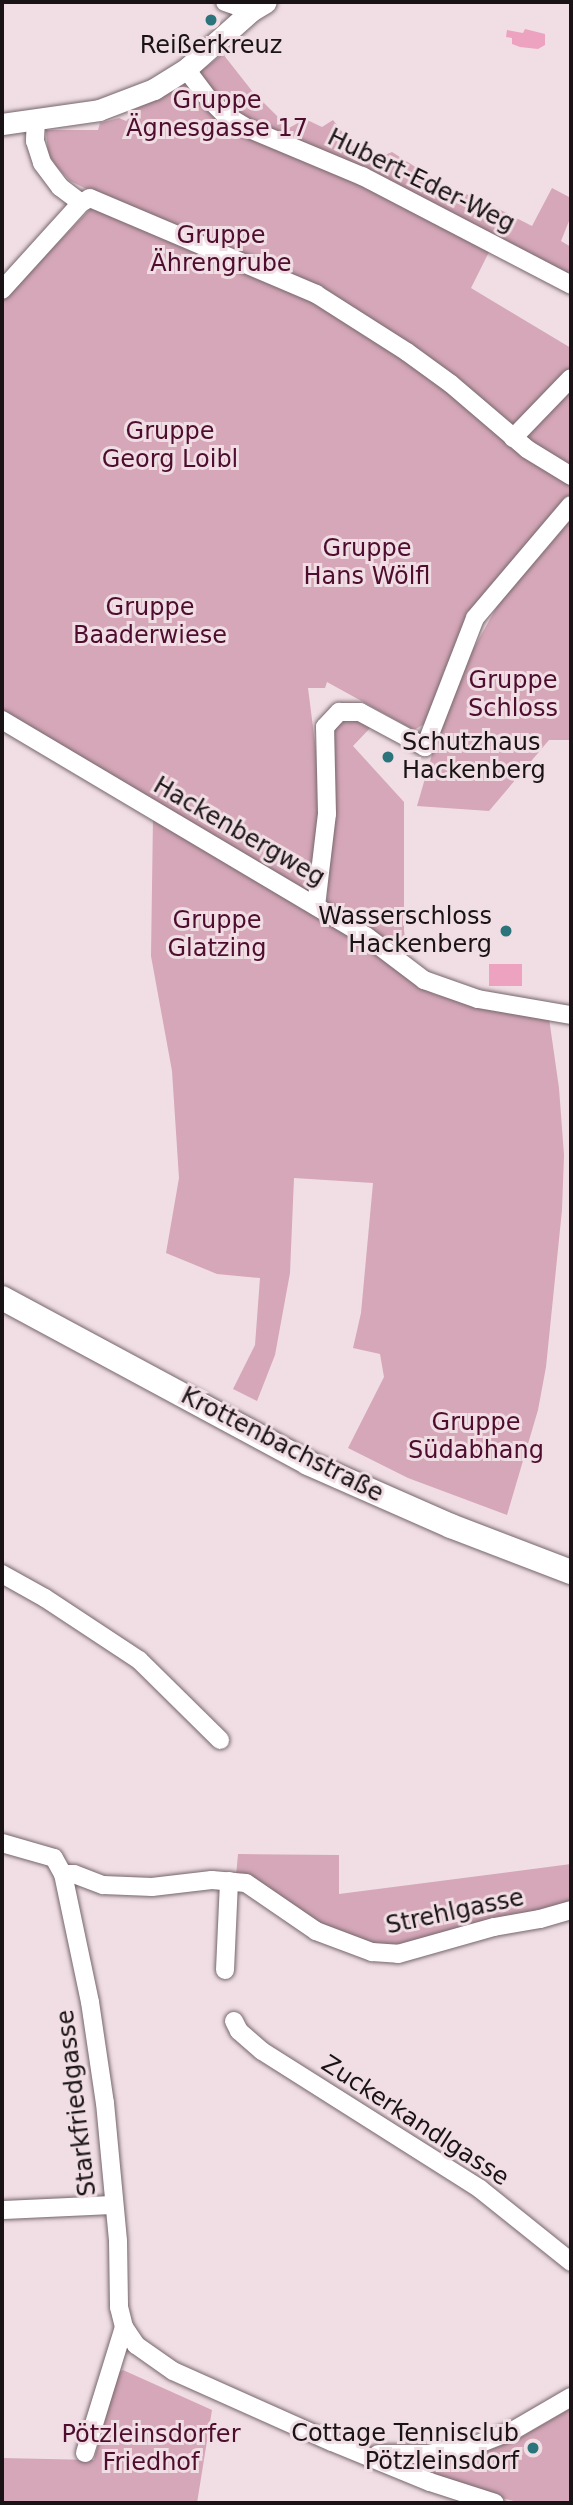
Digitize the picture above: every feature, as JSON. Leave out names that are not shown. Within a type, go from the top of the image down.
[{"type":"main road","name":"Krottenbachstraße","points":[[2,1298],[319,1468],[451,1526],[571,1572]]},
{"type":"street","points":[[225,2],[258,6]]},
{"type":"street","points":[[2,124],[99,110],[154,89],[186,69],[258,6]]},
{"type":"street","name":"Hubert-Eder-Weg","points":[[186,69],[224,114],[247,128],[362,176],[571,285]]},
{"type":"street","points":[[36,120],[35,141],[42,163],[60,187],[81,203]]},
{"type":"street","points":[[2,290],[81,203],[90,198],[316,294],[451,384],[513,438],[571,476]]},
{"type":"street","points":[[513,438],[571,377]]},
{"type":"street","points":[[316,906],[327,814],[326,727],[339,712],[360,712],[425,747],[475,618],[571,505]]},
{"type":"street","name":"Hackenbergweg","points":[[2,720],[366,936],[424,981],[478,999],[571,1015]]},
{"type":"street","points":[[2,1574],[45,1598],[139,1660],[220,1740]]},
{"type":"street","name":"Strehlgasse","points":[[2,1843],[54,1858],[63,1874],[74,1874],[103,1885],[152,1887],[212,1880],[246,1883],[316,1931],[339,1941],[385,1953],[398,1954],[494,1927],[540,1919],[571,1910]]},
{"type":"street","name":"Starkfriedgasse","points":[[63,1874],[100,2067],[114,2205],[119,2307],[124,2327],[85,2453]]},
{"type":"street","points":[[225,1970],[229,1881]]},
{"type":"street","name":"Zuckerkandlgasse","points":[[233,2021],[239,2031],[262,2051],[480,2189],[571,2262]]},
{"type":"street","points":[[2,2210],[114,2205]]},
{"type":"street","points":[[124,2327],[136,2344],[173,2371],[429,2482],[495,2503]]},
{"type":"street","points":[[367,2454],[427,2454],[473,2446],[513,2430],[571,2397]]},
{"type":"green space","points":[[223,54],[252,91],[289,128],[305,119],[322,127],[333,120],[366,163],[392,152],[450,189],[475,197],[532,226],[552,188],[571,198],[571,216],[561,241],[571,247],[571,267],[566,276],[492,246],[471,288],[571,348],[571,369],[515,429],[571,481],[571,740],[549,740],[489,811],[417,806],[451,689],[514,576],[465,623],[443,674],[435,707],[428,722],[414,730],[327,682],[325,688],[308,688],[319,774],[320,816],[311,891],[305,894],[2,712],[2,301],[94,205],[99,195],[70,181],[57,167],[48,154],[46,130],[98,130],[100,123],[119,118],[126,121],[130,117],[127,113],[178,88]]},
{"type":"green space","points":[[571,386],[571,470],[523,436]]},
{"type":"green space","points":[[347,719],[360,719],[373,725],[353,746],[404,802],[404,930],[408,963],[327,903],[332,744],[336,727]]},
{"type":"green space","points":[[153,817],[283,897],[366,941],[420,986],[434,994],[476,1006],[549,1018],[559,1088],[564,1155],[562,1210],[546,1367],[538,1410],[507,1515],[408,1478],[348,1448],[384,1377],[380,1354],[353,1348],[361,1313],[373,1183],[294,1178],[290,1273],[275,1355],[257,1401],[233,1389],[255,1345],[260,1278],[217,1274],[166,1253],[179,1178],[172,1071],[151,956]]},
{"type":"green space","points":[[238,1854],[339,1855],[339,1894],[571,1864],[571,1905],[399,1950],[330,1934],[236,1876]]},
{"type":"green space","name":"Pötzleinsdorfer Friedhof","points":[[123,2370],[212,2410],[197,2503],[2,2503],[2,2458],[94,2460],[118,2373]]},
{"type":"green space","name":"Cottage Tennisclub Pötzleinsdorf","points":[[571,2408],[571,2503],[523,2503],[469,2491],[422,2467],[471,2457],[518,2439]]},
{"type":"shaded area","points":[[525,29],[545,34],[545,45],[538,49],[520,47],[512,44],[512,38],[506,37],[507,30],[523,33]]},
{"type":"shaded area","points":[[489,964],[522,964],[522,986],[489,986]]},
{"type":"place","name":"Reißerkreuz","points":[[211,20]]},
{"type":"place","name":"Schutzhaus Hackenberg","points":[[388,757]]},
{"type":"place","name":"Wasserschloss Hackenberg","points":[[506,931]]},
{"type":"place","name":"Cottage Tennisclub Pötzleinsdorf","points":[[533,2448]]},
{"type":"park label","name":"Gruppe Ägnesgasse 17","points":[[217,115]]},
{"type":"park label","name":"Gruppe Ährengrube","points":[[221,250]]},
{"type":"park label","name":"Gruppe Georg Loibl","points":[[170,446]]},
{"type":"park label","name":"Gruppe Hans Wölfl","points":[[367,563]]},
{"type":"park label","name":"Gruppe Baaderwiese","points":[[150,622]]},
{"type":"park label","name":"Gruppe Schloss","points":[[513,695]]},
{"type":"park label","name":"Gruppe Glatzing","points":[[217,935]]},
{"type":"park label","name":"Gruppe Südabhang","points":[[476,1437]]}]
